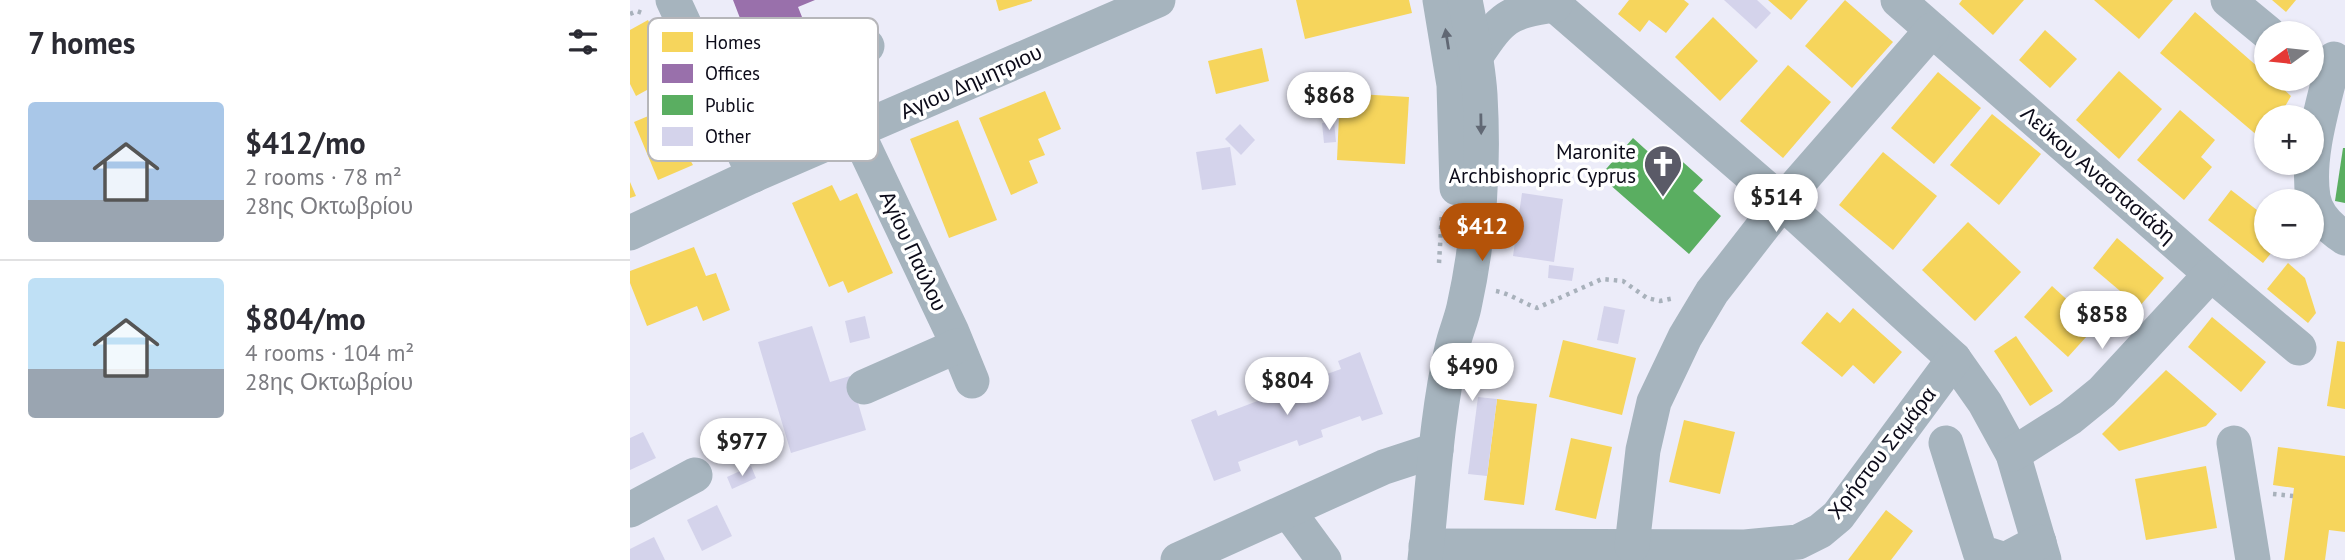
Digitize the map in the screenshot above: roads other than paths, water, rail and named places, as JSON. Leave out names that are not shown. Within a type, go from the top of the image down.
[{"type":"street","points":[[673,0],[681,18]]},
{"type":"street","name":"Αγιου Δημητριου","points":[[878,123],[1158,0]]},
{"type":"street","points":[[1440,0],[1454,85],[1456,126],[1456,234],[1450,305],[1452,347]]},
{"type":"street","points":[[1425,553],[1436,450],[1452,347],[1468,286],[1479,183],[1480,95],[1476,56],[1465,0]]},
{"type":"street","name":"Λεύκου Αναστασιάδη","points":[[1898,0],[2299,348]]},
{"type":"street","points":[[2228,0],[2254,21]]},
{"type":"street","points":[[1476,56],[1501,21],[1525,9],[1552,3],[1782,202],[1954,359],[1985,403],[2013,454],[2041,551],[2005,560],[1980,552],[1946,443]]},
{"type":"street","points":[[1632,546],[1641,464],[1654,402],[1685,337],[1712,292],[1782,202],[1932,30]]},
{"type":"street","points":[[2330,58],[2312,160],[2313,199],[2328,227],[2345,238]]},
{"type":"street","points":[[748,161],[754,175]]},
{"type":"street","name":"Αγιου Δημητριου","points":[[630,233],[788,161]]},
{"type":"street","name":"Αγίου Παύλου","points":[[871,161],[955,339],[972,381]]},
{"type":"street","points":[[2013,454],[2070,418],[2102,392],[2211,274]]},
{"type":"street","points":[[864,387],[955,339]]},
{"type":"street","name":"Χρήστου Σαμάρα","points":[[1425,553],[1632,546],[1745,554],[1798,541],[1820,531],[1838,516],[1954,359]]},
{"type":"street","points":[[2234,443],[2253,560]]},
{"type":"street","points":[[1178,560],[1224,551],[1289,511],[1384,467],[1436,450]]},
{"type":"street","points":[[630,510],[695,475]]},
{"type":"street","points":[[1289,511],[1324,560]]},
{"type":"place","name":"Maronite Archbishopric Cyprus","points":[[1663,198]]}]
